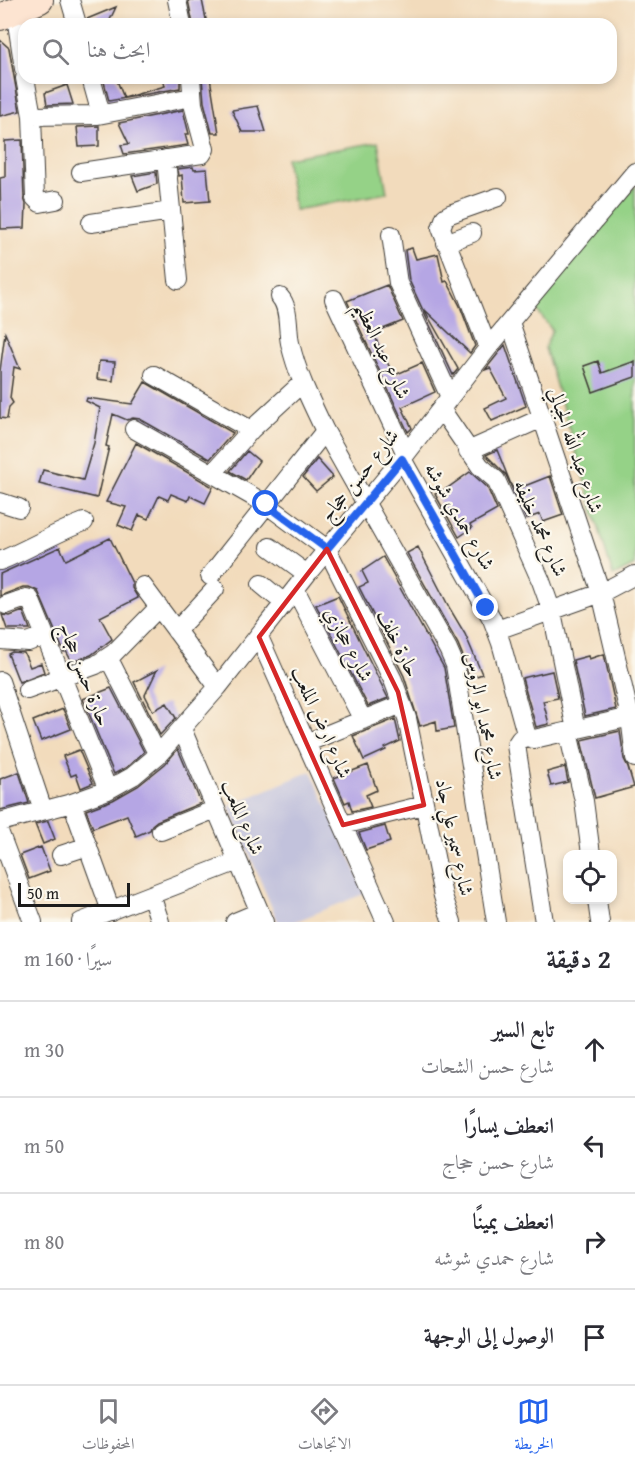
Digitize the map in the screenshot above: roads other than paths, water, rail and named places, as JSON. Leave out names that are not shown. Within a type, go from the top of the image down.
[{"type":"main road","points":[[7,13],[40,0]]},
{"type":"street","points":[[70,0],[75,18]]},
{"type":"street","points":[[177,0],[181,18]]},
{"type":"street","points":[[7,13],[18,49]]},
{"type":"street","points":[[27,84],[32,116],[35,198],[40,203],[56,200]]},
{"type":"street","points":[[93,84],[101,114]]},
{"type":"street","points":[[81,172],[199,155],[205,149],[192,97],[191,84]]},
{"type":"street","points":[[32,116],[101,114],[192,97]]},
{"type":"street","points":[[166,159],[178,280]]},
{"type":"street","name":"شارع حسن حجاج","points":[[0,822],[72,803],[108,790],[133,776],[158,755],[218,687],[488,348],[635,172]]},
{"type":"street","points":[[488,348],[441,228],[445,217],[498,197]]},
{"type":"street","points":[[91,223],[171,211]]},
{"type":"street","points":[[446,243],[472,233]]},
{"type":"street","name":"شارع محمد خليفه","points":[[391,235],[398,283],[446,403],[468,451],[498,484],[541,580],[552,612],[590,850]]},
{"type":"street","name":"شارع محمد ابو الروس","points":[[280,297],[285,305],[288,334],[302,383],[325,431],[455,665],[496,922]]},
{"type":"street","name":"شارع عبد العظيم","points":[[334,299],[404,456]]},
{"type":"street","name":"شارع عبد الله الجبالي","points":[[510,322],[601,593],[632,717],[635,758]]},
{"type":"street","points":[[154,375],[251,430]]},
{"type":"street","points":[[213,472],[251,430],[302,383]]},
{"type":"street","points":[[468,451],[542,418]]},
{"type":"street","points":[[134,429],[266,504],[327,549]]},
{"type":"street","points":[[176,631],[266,504],[325,431]]},
{"type":"street","name":"شارع حمدي شوشه","points":[[404,456],[497,630],[525,734]]},
{"type":"street","points":[[0,502],[19,508]]},
{"type":"street","points":[[0,561],[39,544],[60,531],[84,522]]},
{"type":"street","points":[[270,547],[307,574]]},
{"type":"street","name":"حارة خلف","points":[[327,549],[393,680],[402,704],[416,761]]},
{"type":"street","points":[[497,630],[601,593],[635,575]]},
{"type":"street","points":[[261,584],[289,596]]},
{"type":"street","points":[[143,586],[218,687]]},
{"type":"street","name":"شارع حجازي","points":[[289,596],[363,720]]},
{"type":"street","name":"حارة حسن حجاج","points":[[6,605],[26,598],[30,599],[108,790]]},
{"type":"street","points":[[27,690],[62,678],[108,657],[129,639],[159,607]]},
{"type":"street","points":[[0,640],[28,642],[44,636]]},
{"type":"street","name":"شارع ارض الملعب","points":[[259,636],[386,922]]},
{"type":"street","points":[[108,657],[158,755]]},
{"type":"street","points":[[0,681],[43,810]]},
{"type":"street","points":[[306,742],[402,704]]},
{"type":"street","points":[[544,922],[516,745],[525,734],[534,739],[632,717]]},
{"type":"street","name":"شارع الملعب","points":[[182,729],[261,917]]},
{"type":"street","name":"شارع سمير علي جاد","points":[[416,761],[443,896],[452,922]]},
{"type":"street","points":[[72,803],[88,846],[105,916]]},
{"type":"street","points":[[343,825],[424,805]]},
{"type":"street","points":[[161,831],[216,809]]},
{"type":"street","points":[[0,834],[8,880],[33,922]]},
{"type":"street","points":[[61,855],[88,846]]},
{"type":"street","points":[[81,922],[105,916],[151,895],[238,861]]},
{"type":"street","points":[[151,895],[160,922]]},
{"type":"street","points":[[598,904],[600,922]]},
{"type":"street","points":[[235,922],[261,917]]}]
